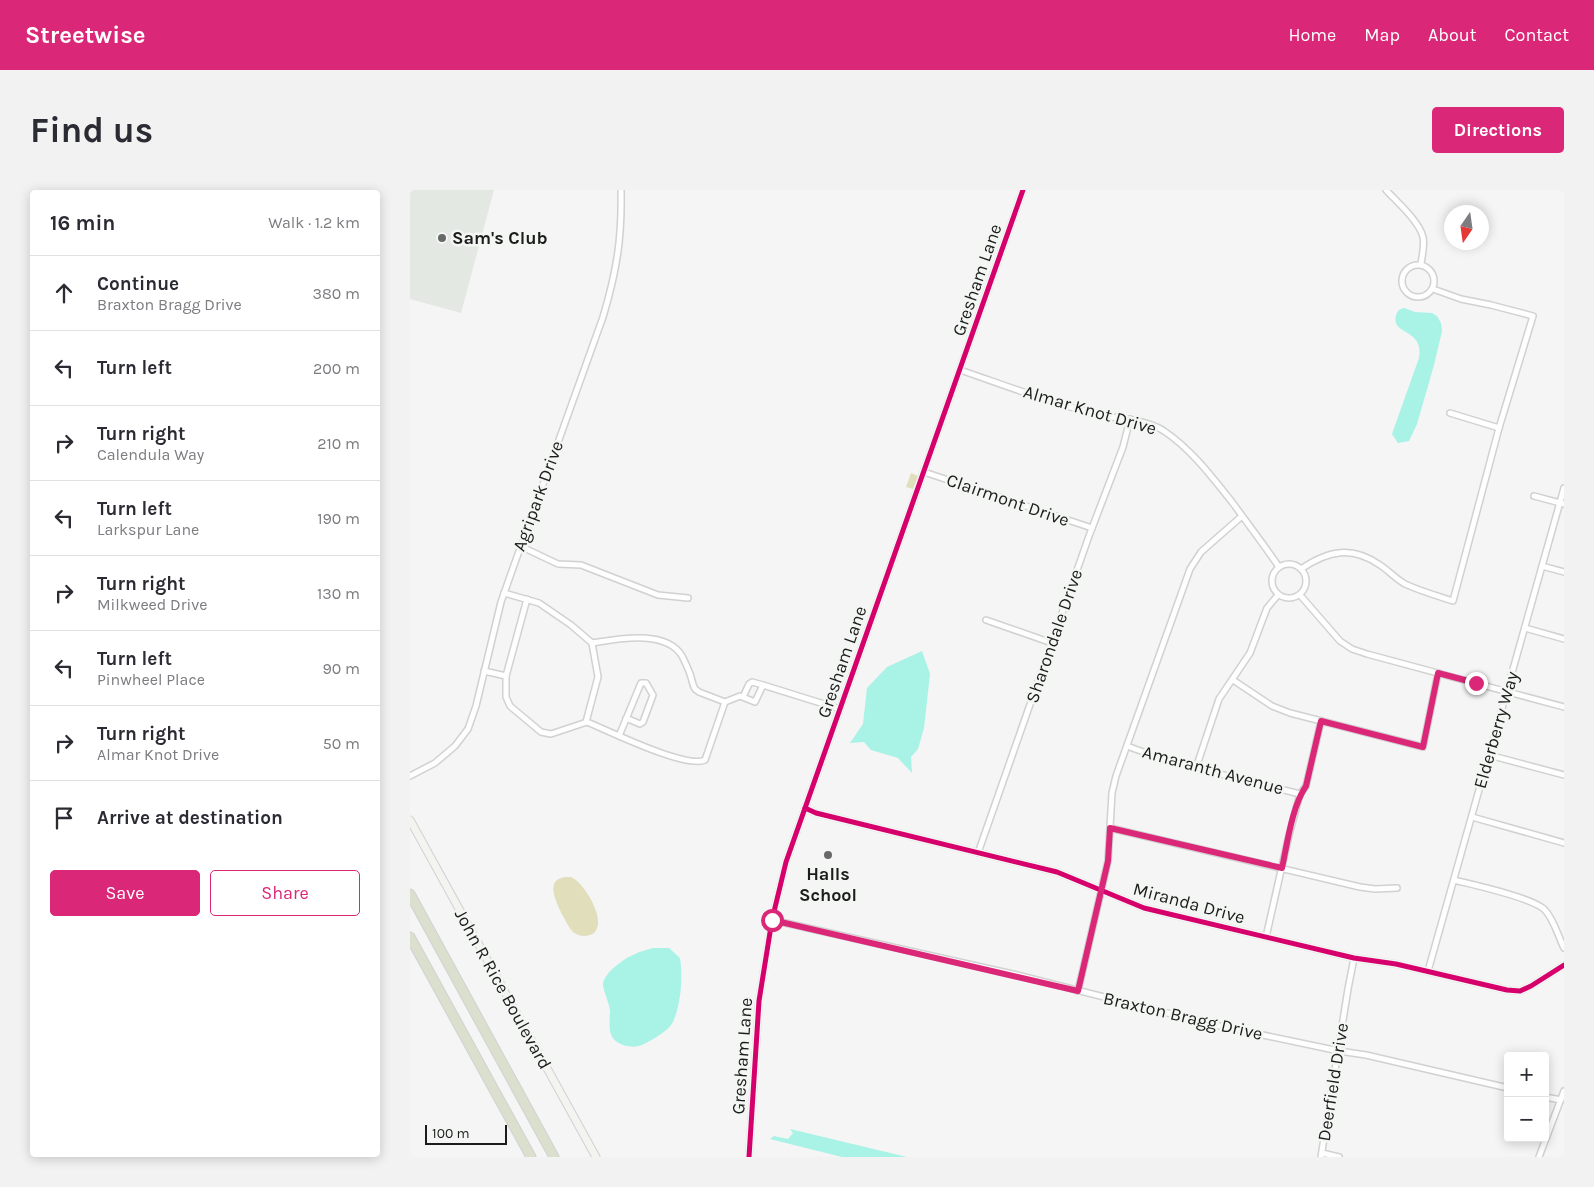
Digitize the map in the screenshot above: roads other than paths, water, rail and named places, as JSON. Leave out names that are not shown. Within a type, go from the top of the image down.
[{"type":"highway","points":[[410,894],[554,1157]]},
{"type":"highway","points":[[410,938],[531,1157]]},
{"type":"street","name":"Agripark Drive","points":[[410,776],[435,763],[455,746],[468,729],[476,706],[504,593],[600,326],[613,284],[622,221],[621,190]]},
{"type":"street","name":"Gresham Lane","points":[[749,1157],[759,1001],[772,920],[786,862],[1023,190]]},
{"type":"street","points":[[1386,190],[1412,218],[1422,235],[1421,264]]},
{"type":"street","points":[[1416,264],[1421,264],[1433,272],[1435,282],[1433,289],[1427,295],[1420,297],[1409,294],[1403,286],[1402,279],[1407,269],[1416,264]]},
{"type":"street","points":[[1302,569],[1319,559],[1341,552],[1359,554],[1379,564],[1406,584],[1453,601],[1499,428],[1534,316],[1461,299],[1433,289]]},
{"type":"street","name":"Almar Knot Drive","points":[[960,370],[1031,395],[1094,413],[1130,419],[1162,430],[1183,446],[1210,474],[1279,567]]},
{"type":"street","points":[[1450,413],[1499,428]]},
{"type":"street","name":"Sharondale Drive","points":[[978,852],[1092,528],[1123,448],[1130,419]]},
{"type":"street","name":"Clairmont Drive","points":[[924,472],[1092,528]]},
{"type":"street","name":"Elderberry Way","points":[[1428,971],[1542,566],[1562,503],[1564,488]]},
{"type":"street","points":[[1534,496],[1562,503]]},
{"type":"street","points":[[1078,991],[1108,861],[1112,793],[1116,776],[1190,569],[1201,552],[1242,516]]},
{"type":"street","points":[[520,546],[558,564],[581,565],[658,594],[688,598]]},
{"type":"street","points":[[1292,564],[1302,569],[1307,581],[1306,587],[1300,595],[1288,599],[1278,595],[1272,586],[1272,581],[1273,575],[1279,567],[1292,564]]},
{"type":"street","points":[[1542,566],[1564,572]]},
{"type":"street","points":[[504,593],[544,606],[592,643],[598,677],[586,722]]},
{"type":"street","points":[[1196,768],[1218,699],[1233,680],[1253,646],[1262,619],[1272,600],[1278,595]]},
{"type":"street","points":[[1300,595],[1335,637],[1345,645],[1367,654],[1507,690],[1564,707]]},
{"type":"street","points":[[527,599],[506,676],[506,696],[510,706],[541,732],[551,734],[586,722],[664,754],[701,762],[705,760],[725,702]]},
{"type":"street","points":[[986,620],[1052,643]]},
{"type":"street","points":[[1525,628],[1564,639]]},
{"type":"street","points":[[592,643],[626,638],[642,638],[663,642],[676,649],[681,655],[694,686],[699,692],[725,702],[740,696],[756,702],[763,685]]},
{"type":"street","points":[[484,671],[506,676]]},
{"type":"street","points":[[1233,680],[1282,710],[1423,747],[1438,673]]},
{"type":"street","points":[[743,697],[749,684],[752,682],[840,709]]},
{"type":"street","points":[[620,736],[626,718],[641,683],[646,683],[653,696],[643,722],[640,724],[626,718]]},
{"type":"street","points":[[1266,937],[1300,794],[1306,786],[1321,721]]},
{"type":"street","name":"Amaranth Avenue","points":[[1127,746],[1168,761],[1300,794]]},
{"type":"street","points":[[1489,755],[1564,776]]},
{"type":"street","name":"Miranda Drive","points":[[805,808],[816,813],[1056,872],[1144,908],[1354,958],[1396,964],[1507,990],[1520,991],[1564,965]]},
{"type":"street","points":[[1472,817],[1564,843]]},
{"type":"street","name":"John R Rice Boulevard","points":[[410,820],[596,1157]]},
{"type":"street","points":[[1110,828],[1375,889],[1397,888]]},
{"type":"street","points":[[1454,880],[1531,902],[1544,910],[1564,948]]},
{"type":"street","name":"Braxton Bragg Drive","points":[[772,920],[1215,1025],[1366,1055],[1504,1087]]},
{"type":"street","name":"Deerfield Drive","points":[[1321,1155],[1354,958]]},
{"type":"street","points":[[1539,1157],[1564,1091]]},
{"type":"street","points":[[1549,1098],[1561,1100]]},
{"type":"street","points":[[1321,1155],[1338,1157]]},
{"type":"place","name":"Sam's Club","points":[[442,238]]},
{"type":"place","name":"Halls School","points":[[828,855]]}]
